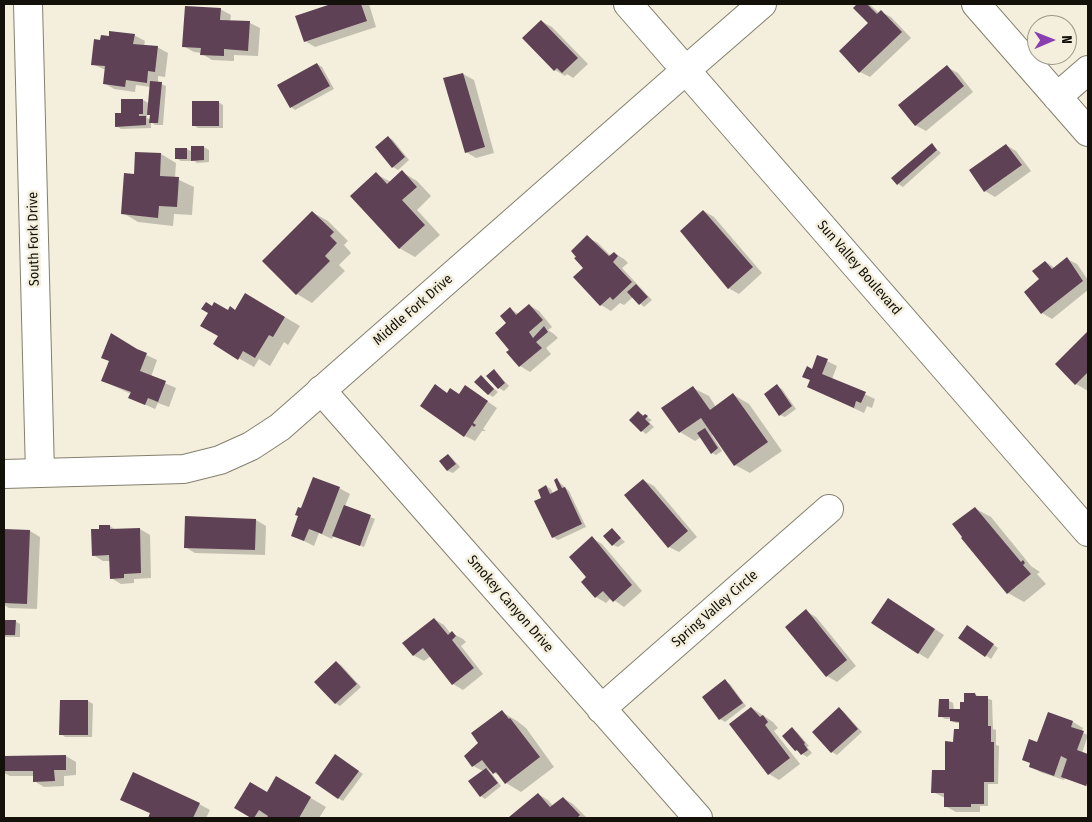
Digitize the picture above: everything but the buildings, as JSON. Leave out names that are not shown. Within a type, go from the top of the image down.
[{"type":"street","name":"South Fork Drive","points":[[28,4],[40,473]]},
{"type":"street","name":"Sun Valley Boulevard","points":[[628,4],[1088,532]]},
{"type":"street","name":"Middle Fork Drive","points":[[4,474],[184,469],[220,460],[251,446],[273,432],[322,390],[762,4]]},
{"type":"street","points":[[976,4],[1088,132]]},
{"type":"street","points":[[1058,97],[1088,70]]},
{"type":"street","name":"Smokey Canyon Drive","points":[[322,390],[698,818]]},
{"type":"street","name":"Spring Valley Circle","points":[[601,709],[829,509]]}]
